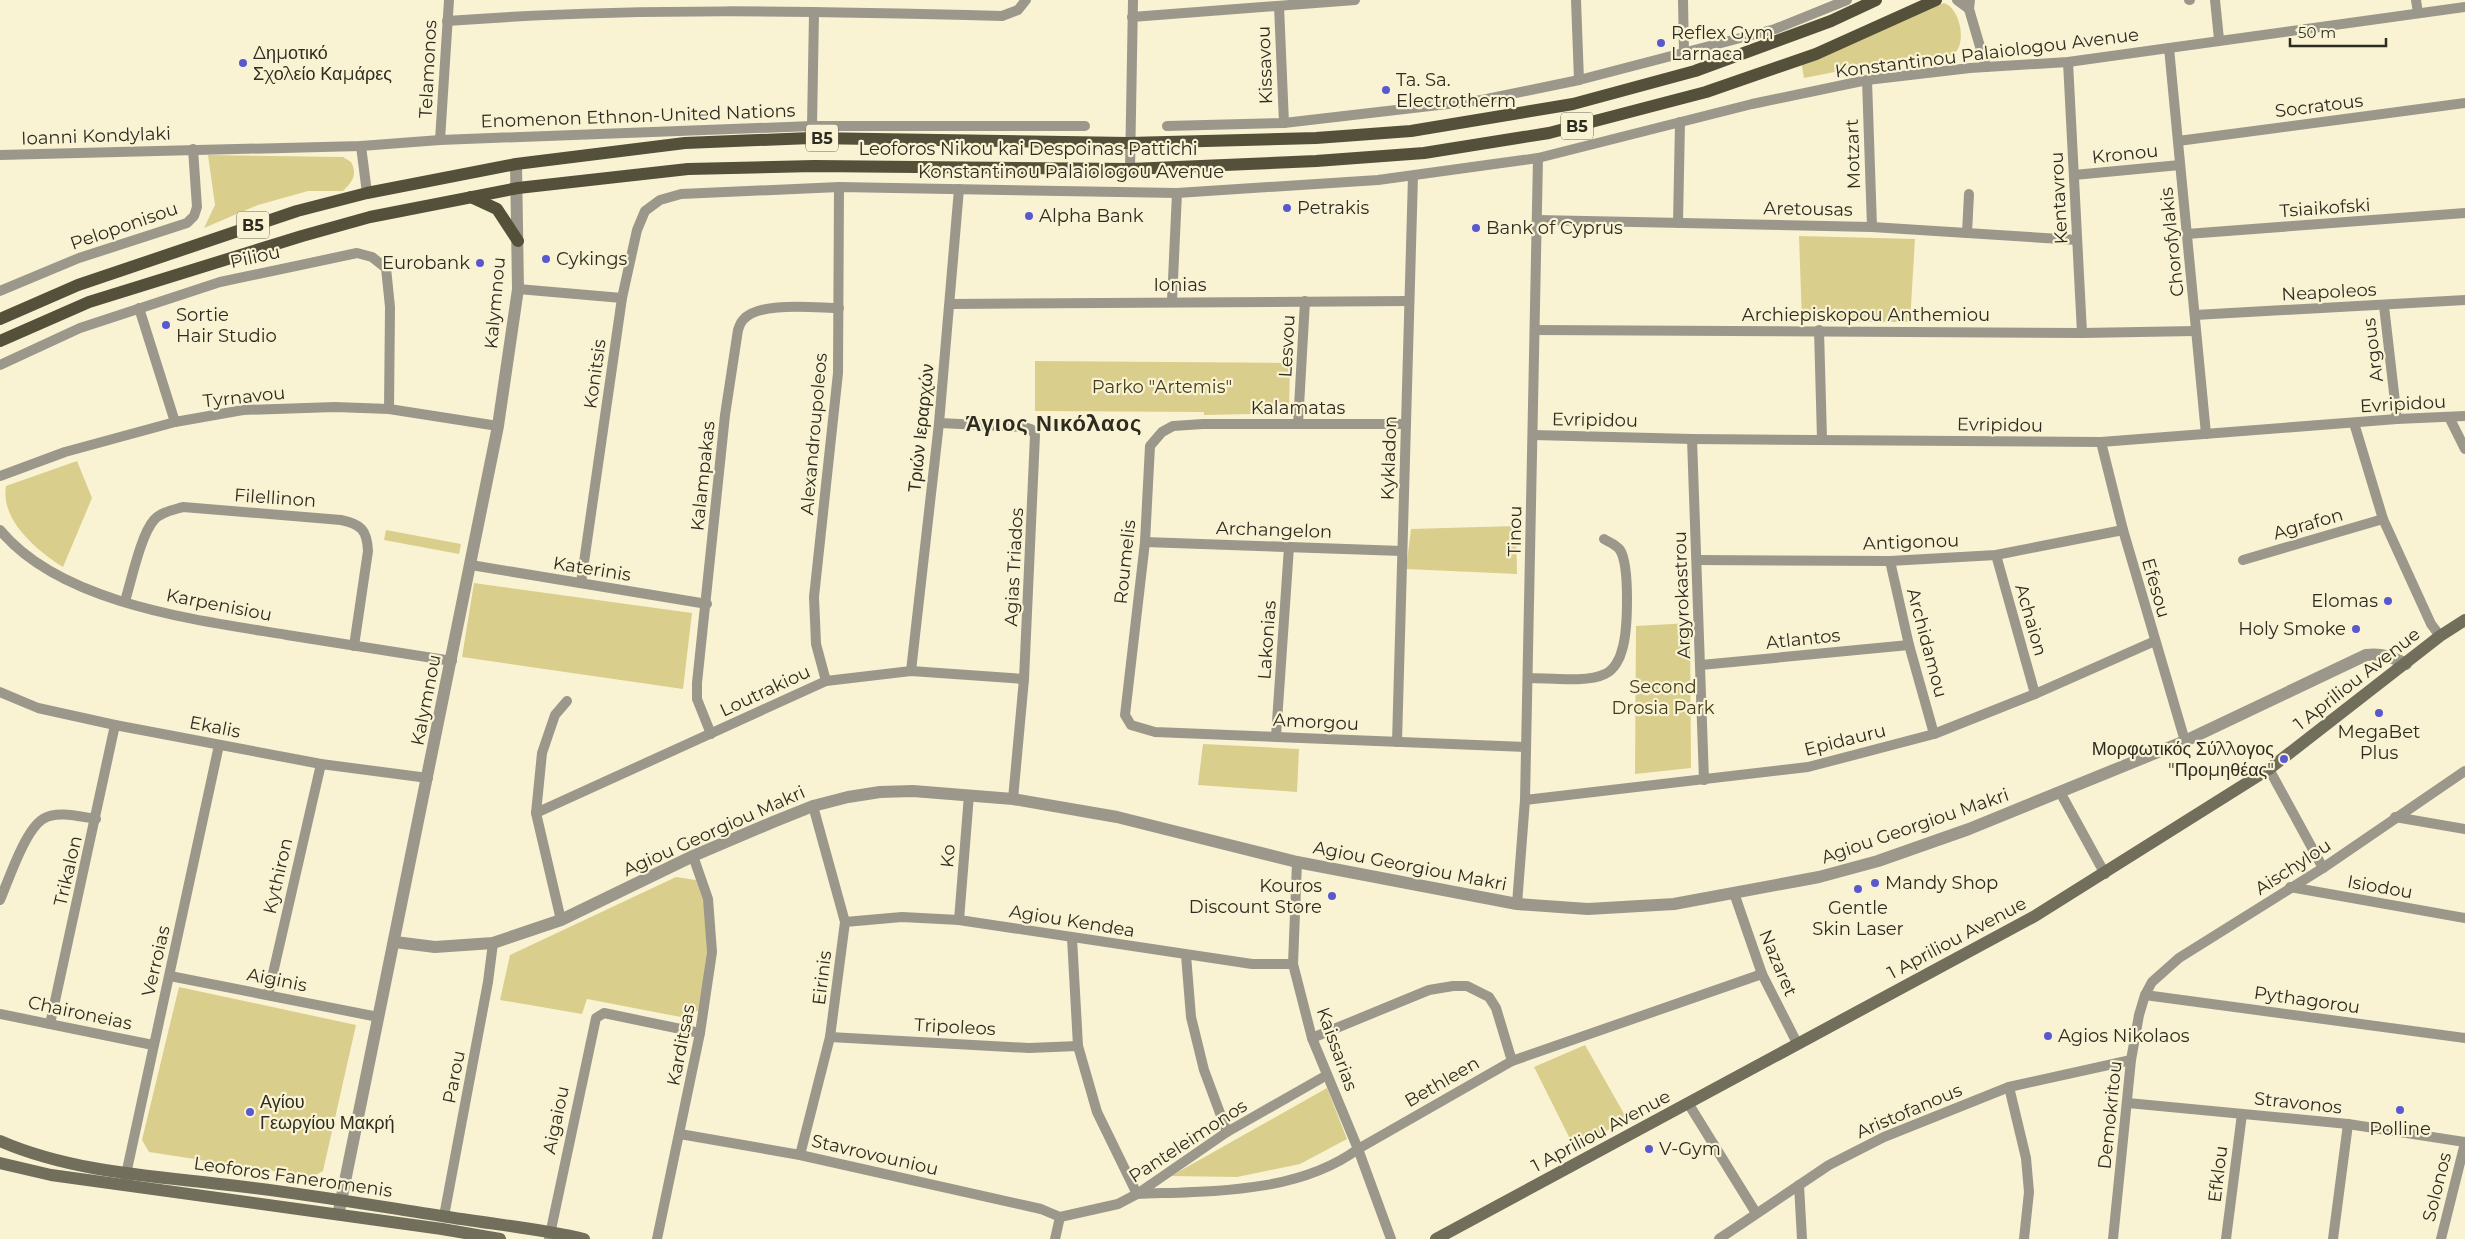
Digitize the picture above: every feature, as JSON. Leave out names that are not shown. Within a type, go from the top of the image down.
[{"type":"main road","name":"Leoforos Nikou kai Despoinas Pattichi","points":[[0,319],[106,276],[297,211],[367,193],[516,164],[685,143],[811,138],[1129,143],[1316,138],[1411,131],[1573,104],[1695,71],[1831,21],[1876,0]]},
{"type":"main road","name":"Leoforos Nikou kai Despoinas Pattichi","points":[[0,341],[89,302],[302,236],[370,217],[518,188],[688,169],[814,166],[1130,169],[1306,162],[1424,153],[1549,133],[1706,92],[1816,54],[1936,0]]},
{"type":"main road","points":[[470,197],[496,209],[518,241]]},
{"type":"main road","name":"1 Apriliou Avenue","points":[[1436,1239],[2035,916],[2105,874],[2269,769],[2440,636],[2465,620]]},
{"type":"main road","name":"Leoforos Faneromenis","points":[[0,1142],[22,1151],[125,1178],[338,1215],[500,1239]]},
{"type":"main road","name":"Leoforos Faneromenis","points":[[0,1163],[50,1175],[125,1178],[341,1199],[549,1235],[584,1239]]},
{"type":"street","name":"Telamonos","points":[[440,140],[448,0]]},
{"type":"street","points":[[447,21],[541,14],[655,10],[1002,16],[1018,10],[1026,0]]},
{"type":"street","points":[[1130,169],[1133,0]]},
{"type":"street","points":[[1132,17],[1245,4],[1279,6],[1355,0]]},
{"type":"street","points":[[1576,0],[1579,80]]},
{"type":"street","points":[[1683,0],[1684,52]]},
{"type":"street","points":[[1167,126],[1284,123],[1482,100],[1579,80],[1774,30],[1847,0]]},
{"type":"street","points":[[1957,0],[1969,5],[1986,67]]},
{"type":"street","points":[[2215,0],[2219,40]]},
{"type":"street","points":[[2416,0],[2418,13]]},
{"type":"street","name":"Kissavou","points":[[1279,6],[1284,123]]},
{"type":"street","name":"Konstantinou Palaiologou Avenue","points":[[681,194],[839,187],[1177,193],[1413,176],[1538,158],[1752,104],[1867,80],[1986,67],[2068,62],[2465,7]]},
{"type":"street","points":[[812,126],[814,13]]},
{"type":"street","name":"Chorofylakis","points":[[2169,48],[2206,434]]},
{"type":"street","name":"Kentavrou","points":[[2068,62],[2082,332]]},
{"type":"street","name":"Motzart","points":[[1867,80],[1872,227]]},
{"type":"street","name":"Socratous","points":[[2178,141],[2465,103]]},
{"type":"street","points":[[1678,223],[1680,122]]},
{"type":"street","name":"Enomenon Ethnon-United Nations","points":[[193,149],[361,146],[440,140],[812,126],[1085,126]]},
{"type":"street","points":[[361,146],[367,193]]},
{"type":"street","name":"Ioanni Kondylaki","points":[[0,155],[193,149]]},
{"type":"street","name":"Peloponisou","points":[[0,291],[79,258],[187,222],[194,216],[197,208],[193,149]]},
{"type":"street","name":"Tinou","points":[[1517,904],[1525,800],[1538,158]]},
{"type":"street","name":"Kalymnou","points":[[338,1215],[452,661],[498,426],[518,289],[518,188],[516,164]]},
{"type":"street","name":"Kronou","points":[[2074,175],[2180,164]]},
{"type":"street","name":"Kykladon","points":[[1397,742],[1413,176]]},
{"type":"street","name":"Alexandroupoleos","points":[[826,681],[816,644],[814,598],[838,374],[839,187]]},
{"type":"street","name":"Τριών Ιεραρχών","points":[[911,671],[939,423],[959,189]]},
{"type":"street","points":[[1172,301],[1177,193]]},
{"type":"street","name":"Konitsis","points":[[581,583],[622,298],[637,230],[645,211],[660,200],[681,194]]},
{"type":"street","points":[[1967,233],[1969,194]]},
{"type":"street","name":"Tsiaikofski","points":[[2187,234],[2465,213]]},
{"type":"street","name":"Aretousas","points":[[1537,220],[1872,227],[2077,240]]},
{"type":"street","name":"Piliou","points":[[0,365],[80,328],[220,282],[357,253],[372,257],[386,268],[390,307],[388,409]]},
{"type":"street","points":[[518,289],[622,298]]},
{"type":"street","name":"Ionias","points":[[950,304],[1409,300]]},
{"type":"street","name":"Neapoleos","points":[[2195,315],[2465,300]]},
{"type":"street","name":"Lesvou","points":[[1298,424],[1306,301]]},
{"type":"street","name":"Argous","points":[[2384,306],[2397,420]]},
{"type":"street","points":[[139,308],[175,422]]},
{"type":"street","name":"Kalampakas","points":[[710,734],[697,699],[725,415],[738,330],[743,319],[767,308],[839,308]]},
{"type":"street","name":"Archiepiskopou Anthemiou","points":[[1535,330],[2196,331]]},
{"type":"street","points":[[1819,330],[1822,439]]},
{"type":"street","name":"Tyrnavou","points":[[0,476],[65,452],[175,422],[243,410],[388,409],[498,426]]},
{"type":"street","name":"Evripidou","points":[[1533,435],[1692,439],[2100,442],[2354,422],[2465,416]]},
{"type":"street","points":[[2449,417],[2465,449]]},
{"type":"street","points":[[2354,422],[2383,519],[2431,624],[2440,636]]},
{"type":"street","name":"Agias Triados","points":[[939,423],[1024,427],[1031,429],[1035,435],[1024,679],[1013,799]]},
{"type":"street","name":"Kalamatas","points":[[1162,432],[1173,426],[1186,424],[1406,424]]},
{"type":"street","name":"Roumelis","points":[[1126,700],[1144,542],[1150,446],[1162,432]]},
{"type":"street","name":"Argyrokastrou","points":[[1692,439],[1704,780]]},
{"type":"street","name":"Efesou","points":[[2100,442],[2155,642],[2186,741]]},
{"type":"street","name":"Filellinon","points":[[125,601],[146,533],[154,519],[167,511],[183,507],[355,522],[363,528],[367,537],[368,551],[354,646]]},
{"type":"street","name":"Agrafon","points":[[2243,560],[2383,519]]},
{"type":"street","name":"Karpenisiou","points":[[0,530],[11,543],[34,561],[76,584],[125,601],[195,620],[452,661]]},
{"type":"street","name":"Antigonou","points":[[1697,560],[1890,561],[1996,555],[2123,530]]},
{"type":"street","points":[[1528,678],[1593,678],[1606,674],[1616,665],[1622,650],[1625,630],[1624,559],[1619,548],[1604,539]]},
{"type":"street","name":"Archangelon","points":[[1144,542],[1402,551]]},
{"type":"street","name":"Lakonias","points":[[1276,736],[1289,547]]},
{"type":"street","name":"Achaion","points":[[1996,555],[2035,694]]},
{"type":"street","name":"Archidamou","points":[[1890,561],[1909,645],[1934,734]]},
{"type":"street","name":"Katerinis","points":[[471,565],[707,604]]},
{"type":"street","name":"Epidauru","points":[[1525,800],[1808,767],[1934,734],[2035,694],[2155,642]]},
{"type":"street","name":"Atlantos","points":[[1701,665],[1909,645]]},
{"type":"street","name":"Agiou Georgiou Makri","points":[[395,942],[435,947],[493,943],[561,920],[693,856],[813,806],[848,797],[880,792],[913,791],[1013,799],[1117,818],[1297,862],[1517,904],[1588,909],[1674,904],[1820,877],[1878,860],[1969,829],[2186,741],[2366,655],[2378,654],[2406,664]]},
{"type":"street","name":"Loutrakiou","points":[[536,813],[826,681],[911,671],[1024,679]]},
{"type":"street","name":"Ekalis","points":[[0,692],[38,708],[115,725],[321,764],[428,778]]},
{"type":"street","name":"Amorgou","points":[[1126,700],[1125,715],[1131,724],[1140,729],[1156,732],[1526,747]]},
{"type":"street","points":[[561,920],[536,813],[542,753],[555,715],[567,701]]},
{"type":"street","name":"Trikalon","points":[[50,1024],[115,725]]},
{"type":"street","name":"Verroias","points":[[125,1178],[219,745]]},
{"type":"street","name":"Kythiron","points":[[268,995],[321,764]]},
{"type":"street","points":[[2269,769],[2322,868]]},
{"type":"street","name":"Aischylou","points":[[2145,995],[2162,971],[2179,958],[2322,868],[2465,771]]},
{"type":"street","points":[[2060,792],[2105,874]]},
{"type":"street","name":"Ko","points":[[959,920],[969,795]]},
{"type":"street","name":"Eirinis","points":[[800,1154],[830,1036],[845,922],[813,806]]},
{"type":"street","points":[[0,900],[32,828],[44,818],[68,816],[96,819]]},
{"type":"street","points":[[2395,818],[2465,829]]},
{"type":"street","name":"Karditsas","points":[[657,1239],[700,1033],[712,952],[712,924],[708,900],[693,856]]},
{"type":"street","name":"Kaissarias","points":[[1297,862],[1293,964],[1312,1038],[1358,1148],[1391,1239]]},
{"type":"street","name":"Isiodou","points":[[2290,887],[2465,918]]},
{"type":"street","name":"Nazaret","points":[[1734,893],[1762,974],[1798,1044]]},
{"type":"street","name":"Agiou Kendea","points":[[845,922],[902,917],[959,920],[1252,964],[1293,964]]},
{"type":"street","points":[[1072,938],[1078,1046],[1098,1112],[1137,1194]]},
{"type":"street","name":"Parou","points":[[444,1216],[488,982],[493,943]]},
{"type":"street","points":[[1186,954],[1191,1017],[1204,1070],[1227,1132]]},
{"type":"street","name":"Bethleen","points":[[1137,1194],[1266,1185],[1306,1176],[1328,1167],[1512,1061],[1762,974]]},
{"type":"street","name":"Aiginis","points":[[170,976],[378,1017]]},
{"type":"street","points":[[1312,1038],[1429,990],[1467,986],[1489,997],[1496,1008],[1512,1061]]},
{"type":"street","name":"Pythagorou","points":[[2145,995],[2465,1038]]},
{"type":"street","name":"Demokritou","points":[[2113,1239],[2131,1060],[2145,995]]},
{"type":"street","name":"Chaironeias","points":[[0,1014],[154,1045]]},
{"type":"street","name":"Aigaiou","points":[[549,1235],[596,1018],[604,1014],[700,1033]]},
{"type":"street","name":"Tripoleos","points":[[830,1036],[1028,1048],[1078,1046]]},
{"type":"street","name":"Aristofanous","points":[[1719,1239],[1829,1165],[1884,1137],[2009,1087],[2131,1060]]},
{"type":"street","name":"Panteleimonos","points":[[1060,1217],[1118,1204],[1137,1194],[1227,1132],[1327,1075]]},
{"type":"street","points":[[2009,1087],[2026,1158],[2030,1192],[2024,1239]]},
{"type":"street","name":"Stravonos","points":[[2128,1102],[2348,1124],[2465,1142]]},
{"type":"street","points":[[1688,1103],[1756,1213]]},
{"type":"street","name":"Efklou","points":[[2226,1239],[2242,1114]]},
{"type":"street","points":[[2333,1239],[2348,1124]]},
{"type":"street","name":"Stavrovouniou","points":[[680,1134],[800,1154],[1040,1209],[1060,1217]]},
{"type":"street","name":"Solonos","points":[[2441,1239],[2465,1142]]},
{"type":"street","points":[[1799,1185],[1802,1239]]},
{"type":"street","points":[[1055,1239],[1060,1217]]},
{"type":"green space","points":[[1944,3],[1950,6],[1954,12],[1960,27],[1960,43],[1958,50],[1953,55],[1895,60],[1804,78],[1801,61]]},
{"type":"green space","points":[[208,155],[343,157],[351,162],[354,175],[343,191],[308,191],[258,205],[204,228],[215,205]]},
{"type":"green space","points":[[1799,236],[1915,239],[1910,322],[1802,322]]},
{"type":"green space","name":"Parko \"Artemis\"","points":[[1035,361],[1290,363],[1289,413],[1204,415],[1204,412],[1035,411]]},
{"type":"green space","points":[[77,461],[92,498],[63,567],[33,544],[15,523],[6,499],[6,486]]},
{"type":"green space","points":[[1516,526],[1517,574],[1406,569],[1411,529]]},
{"type":"green space","points":[[386,530],[461,544],[459,554],[384,540]]},
{"type":"green space","points":[[474,583],[692,613],[683,689],[462,657]]},
{"type":"green space","name":"Second Drosia Park","points":[[1690,623],[1691,768],[1635,774],[1636,626]]},
{"type":"green space","points":[[1203,744],[1299,749],[1297,792],[1198,785]]},
{"type":"green space","points":[[676,877],[696,880],[705,906],[707,951],[700,1009],[686,1018],[587,999],[582,1014],[500,1000],[510,955]]},
{"type":"green space","points":[[179,987],[356,1025],[323,1171],[312,1177],[149,1152],[142,1140]]},
{"type":"green space","points":[[1585,1045],[1627,1119],[1575,1149],[1534,1067]]},
{"type":"green space","points":[[1327,1088],[1347,1139],[1300,1164],[1237,1177],[1171,1176]]},
{"type":"place","name":"Reflex Gym Larnaca","points":[[1661,43]]},
{"type":"place","name":"Δημοτικό Σχολείο Καμάρες","points":[[243,63]]},
{"type":"place","name":"Ta. Sa. Electrotherm","points":[[1386,90]]},
{"type":"place","name":"Petrakis","points":[[1287,208]]},
{"type":"place","name":"Alpha Bank","points":[[1029,216]]},
{"type":"place","name":"Bank of Cyprus","points":[[1476,228]]},
{"type":"place","name":"Cykings","points":[[546,259]]},
{"type":"place","name":"Eurobank","points":[[480,263]]},
{"type":"place","name":"Sortie Hair Studio","points":[[166,325]]},
{"type":"place","name":"Elomas","points":[[2388,601]]},
{"type":"place","name":"Holy Smoke","points":[[2356,629]]},
{"type":"place","name":"MegaBet Plus","points":[[2379,713]]},
{"type":"place","name":"Μορφωτικός Σύλλογος \"Προμηθέας\"","points":[[2284,759]]},
{"type":"place","name":"Mandy Shop","points":[[1875,883]]},
{"type":"place","name":"Gentle Skin Laser","points":[[1858,889]]},
{"type":"place","name":"Kouros Discount Store","points":[[1332,896]]},
{"type":"place","name":"Agios Nikolaos","points":[[2048,1036]]},
{"type":"place","name":"Polline","points":[[2400,1110]]},
{"type":"place","name":"Αγίου Γεωργίου Μακρή","points":[[250,1112]]},
{"type":"place","name":"V-Gym","points":[[1649,1149]]},
{"type":"district","name":"Άγιος Νικόλαος","points":[[1054,423]]}]
